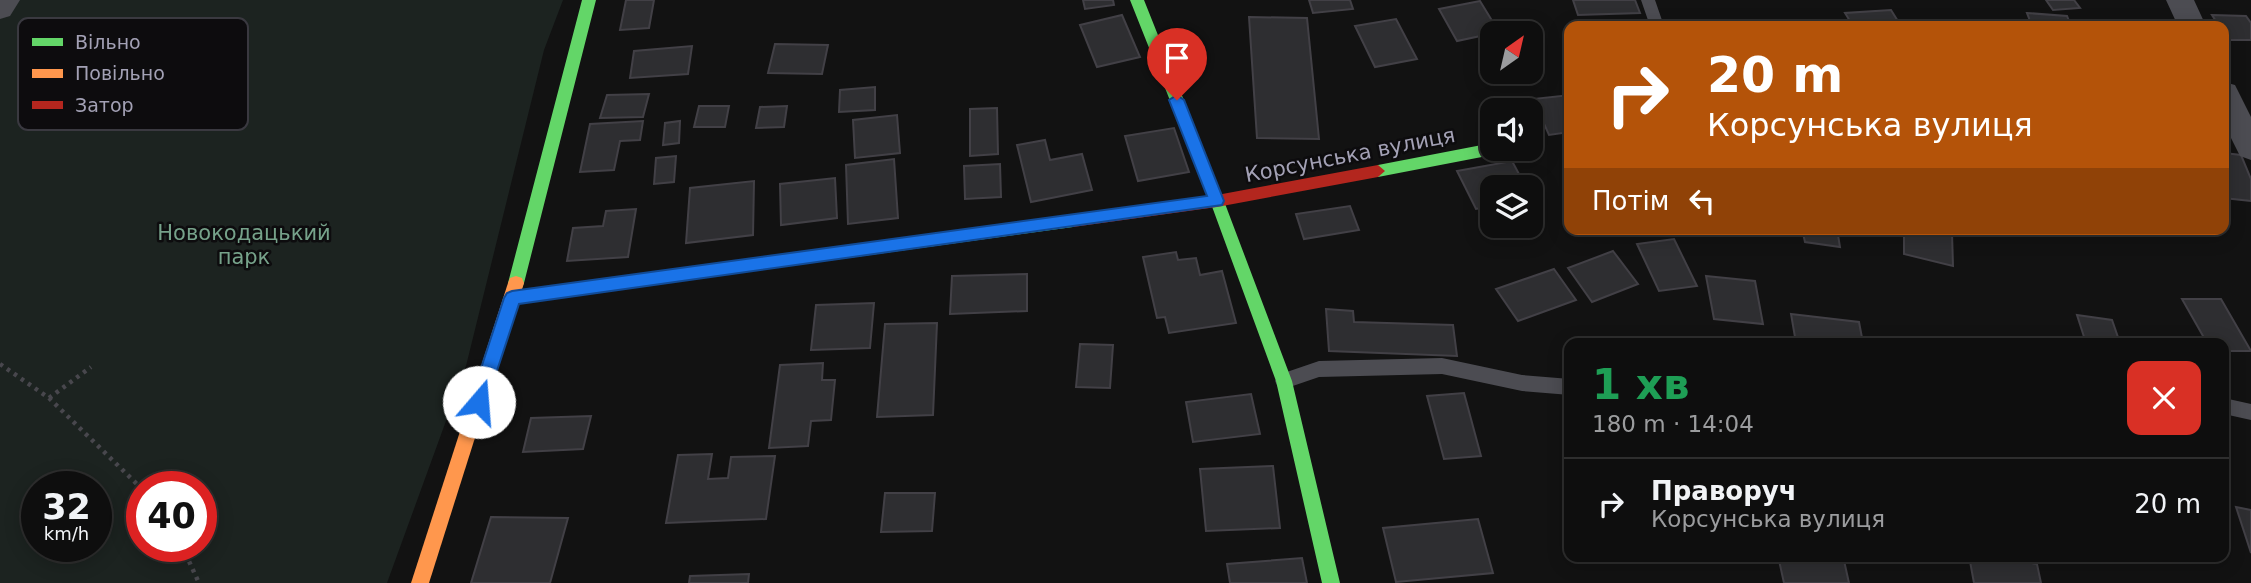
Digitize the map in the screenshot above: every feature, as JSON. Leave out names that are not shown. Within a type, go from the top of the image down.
[{"type":"street","points":[[0,9],[6,0]]},
{"type":"street","points":[[420,583],[512,298],[589,0]]},
{"type":"street","points":[[1137,0],[1217,201],[1284,382],[1331,583]]},
{"type":"street","points":[[2180,0],[2190,21]]},
{"type":"street","points":[[2229,103],[2251,148]]},
{"type":"street","name":"Корсунська вулиця","points":[[512,298],[1217,201],[1480,151]]},
{"type":"lane","points":[[1648,0],[1655,21]]},
{"type":"lane","points":[[1284,382],[1319,369],[1441,366],[1522,383],[1564,386]]},
{"type":"lane","points":[[2229,407],[2251,412]]},
{"type":"path","points":[[0,364],[49,398],[126,473]]},
{"type":"path","points":[[49,398],[91,367]]},
{"type":"path","points":[[189,562],[199,583]]},
{"type":"green space","name":"Новокодацький парк","points":[[0,0],[563,0],[544,50],[466,366],[387,583],[0,583]]},
{"type":"building","points":[[626,0],[654,0],[649,28],[620,30]]},
{"type":"building","points":[[1083,0],[1113,0],[1114,5],[1085,9]]},
{"type":"building","points":[[1309,0],[1350,0],[1353,9],[1313,13]]},
{"type":"building","points":[[1573,0],[1635,0],[1640,13],[1578,15]]},
{"type":"building","points":[[2046,0],[2074,0],[2080,8],[2053,10]]},
{"type":"building","points":[[1480,1],[1492,21],[1480,21],[1480,36],[1457,41],[1439,9]]},
{"type":"building","points":[[1891,10],[1898,21],[1850,21],[1845,13]]},
{"type":"building","points":[[2027,13],[2067,16],[2069,21],[2030,21]]},
{"type":"building","points":[[1122,15],[1140,57],[1097,67],[1080,25]]},
{"type":"building","points":[[2212,15],[2246,16],[2251,23],[2251,40],[2229,40],[2229,21],[2216,21]]},
{"type":"building","points":[[1249,17],[1307,18],[1319,139],[1257,138]]},
{"type":"building","points":[[1396,19],[1417,59],[1375,67],[1355,26]]},
{"type":"building","points":[[775,44],[828,45],[822,74],[768,73]]},
{"type":"building","points":[[692,46],[688,74],[630,78],[634,51]]},
{"type":"building","points":[[875,87],[875,110],[839,112],[840,90]]},
{"type":"building","points":[[649,94],[643,117],[600,118],[607,95]]},
{"type":"building","points":[[1564,96],[1564,133],[1549,135],[1543,122],[1542,98]]},
{"type":"building","points":[[699,106],[729,106],[725,127],[694,127]]},
{"type":"building","points":[[787,106],[784,127],[756,128],[760,107]]},
{"type":"building","points":[[997,108],[998,154],[970,156],[970,109]]},
{"type":"building","points":[[897,115],[900,153],[855,158],[853,120]]},
{"type":"building","points":[[643,121],[640,140],[620,141],[614,170],[580,172],[590,124]]},
{"type":"building","points":[[680,121],[679,143],[663,145],[665,123]]},
{"type":"building","points":[[1174,128],[1189,172],[1138,181],[1125,136]]},
{"type":"building","points":[[1045,140],[1050,160],[1082,154],[1092,190],[1031,202],[1017,145]]},
{"type":"building","points":[[2229,154],[2241,155],[2251,179],[2251,201],[2229,199]]},
{"type":"building","points":[[676,156],[674,182],[654,184],[656,158]]},
{"type":"building","points":[[894,159],[898,218],[848,224],[846,165]]},
{"type":"building","points":[[1512,161],[1520,175],[1480,175],[1480,208],[1476,209],[1457,171]]},
{"type":"building","points":[[1000,164],[1001,197],[965,199],[964,166]]},
{"type":"building","points":[[835,178],[837,218],[781,225],[780,184]]},
{"type":"building","points":[[754,181],[753,235],[686,243],[690,188]]},
{"type":"building","points":[[1350,206],[1359,230],[1304,239],[1296,214]]},
{"type":"building","points":[[636,209],[628,257],[567,261],[573,228],[603,226],[606,211]]},
{"type":"building","points":[[1803,235],[1838,235],[1840,247],[1805,242]]},
{"type":"building","points":[[1904,235],[1952,235],[1953,266],[1904,254]]},
{"type":"building","points":[[1674,239],[1697,286],[1659,291],[1637,244]]},
{"type":"building","points":[[1613,251],[1638,284],[1592,302],[1568,268]]},
{"type":"building","points":[[1176,252],[1178,260],[1196,258],[1200,275],[1222,271],[1236,323],[1169,333],[1165,317],[1157,318],[1143,257]]},
{"type":"building","points":[[1554,269],[1576,300],[1518,321],[1496,289]]},
{"type":"building","points":[[1027,274],[1027,311],[950,314],[952,276]]},
{"type":"building","points":[[1706,276],[1755,281],[1763,324],[1714,319]]},
{"type":"building","points":[[2182,299],[2221,299],[2251,351],[2229,351],[2229,338],[2204,338]]},
{"type":"building","points":[[874,303],[870,348],[811,350],[816,305]]},
{"type":"building","points":[[1326,309],[1353,311],[1354,322],[1453,325],[1457,356],[1329,351]]},
{"type":"building","points":[[1791,314],[1859,322],[1862,338],[1795,338]]},
{"type":"building","points":[[2077,315],[2112,320],[2118,338],[2084,338]]},
{"type":"building","points":[[937,323],[933,415],[877,417],[885,324]]},
{"type":"building","points":[[1080,344],[1113,345],[1110,388],[1076,387]]},
{"type":"building","points":[[823,363],[822,380],[835,380],[831,420],[811,421],[808,446],[769,448],[780,365]]},
{"type":"building","points":[[1464,393],[1481,456],[1444,459],[1427,396]]},
{"type":"building","points":[[1251,394],[1260,434],[1193,442],[1186,402]]},
{"type":"building","points":[[591,416],[583,449],[523,452],[531,418]]},
{"type":"building","points":[[712,454],[708,479],[728,478],[731,457],[775,456],[766,519],[666,523],[678,455]]},
{"type":"building","points":[[1273,466],[1280,528],[1206,531],[1200,469]]},
{"type":"building","points":[[885,493],[935,493],[932,531],[881,532]]},
{"type":"building","points":[[2236,507],[2251,510],[2251,553]]},
{"type":"building","points":[[491,517],[568,518],[550,583],[471,583]]},
{"type":"building","points":[[1478,519],[1493,573],[1396,582],[1383,528]]},
{"type":"building","points":[[1302,558],[1307,583],[1230,583],[1227,564]]},
{"type":"building","points":[[1779,562],[1844,562],[1849,583],[1784,583]]},
{"type":"building","points":[[1970,562],[2037,564],[2041,583],[1974,583]]},
{"type":"building","points":[[749,574],[748,583],[689,583],[690,576]]},
{"type":"traffic: fast","points":[[516,283],[589,0]]},
{"type":"traffic: fast","points":[[1137,0],[1217,201],[1284,381],[1331,583]]},
{"type":"traffic: fast","points":[[1378,171],[1480,151]]},
{"type":"traffic: fast","points":[[732,268],[1073,221]]},
{"type":"traffic: slow","points":[[420,583],[516,283]]},
{"type":"traffic: jam","points":[[1073,221],[1217,201],[1378,171]]},
{"type":"traffic: jam","points":[[512,298],[732,268]]},
{"type":"route","points":[[479,402],[512,298],[1217,201],[1177,100]]}]
